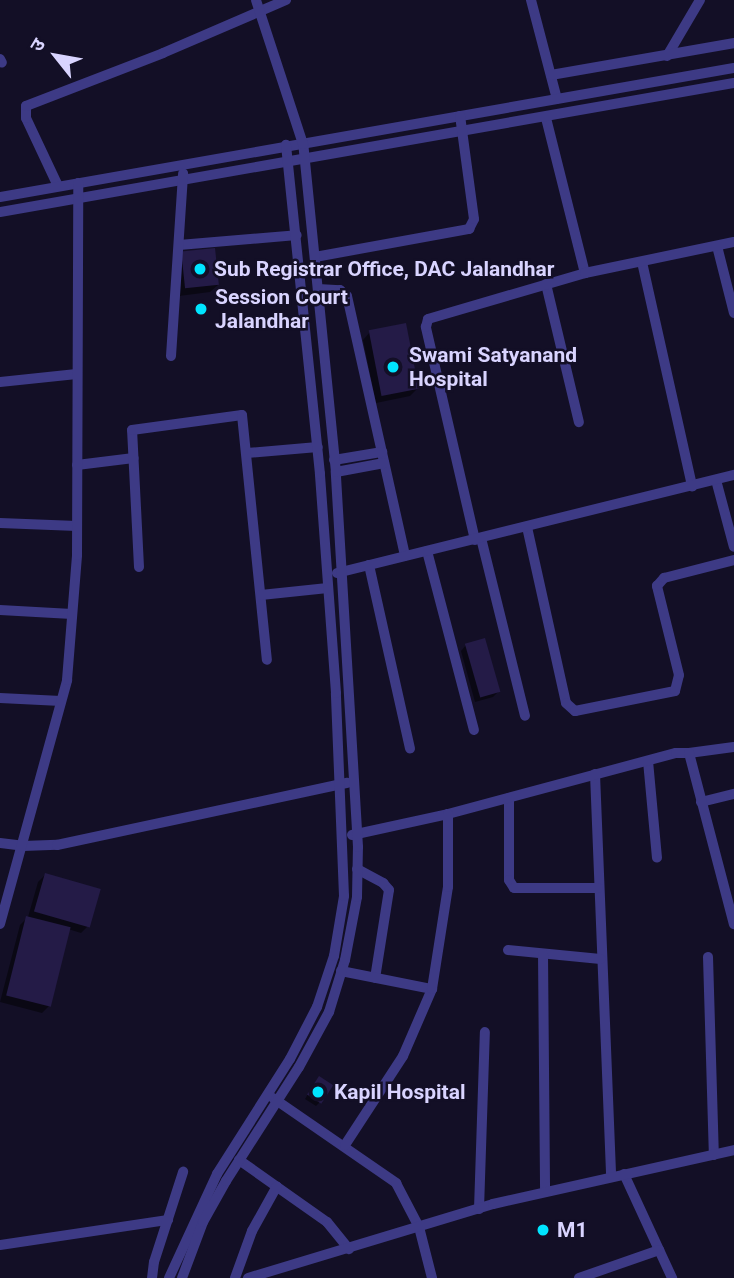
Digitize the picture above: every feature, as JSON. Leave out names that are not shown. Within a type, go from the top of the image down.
[{"type":"street","points":[[169,1278],[217,1174],[329,1013],[357,897],[357,834],[336,472],[305,159],[303,144],[256,0]]},
{"type":"street","points":[[58,186],[26,118],[26,106],[261,13],[286,0]]},
{"type":"street","points":[[531,0],[557,99]]},
{"type":"street","points":[[667,56],[700,0]]},
{"type":"street","points":[[551,75],[734,43]]},
{"type":"street","points":[[0,197],[734,68]]},
{"type":"street","points":[[0,212],[462,133],[734,83]]},
{"type":"street","points":[[315,257],[469,229],[474,219],[460,116]]},
{"type":"street","points":[[546,118],[584,273]]},
{"type":"street","points":[[182,1278],[203,1222],[272,1098],[317,1007],[334,956],[344,896],[340,784],[318,447],[286,145]]},
{"type":"street","points":[[171,356],[184,164]]},
{"type":"street","points":[[0,924],[67,680],[77,526],[78,183]]},
{"type":"street","points":[[179,245],[297,235]]},
{"type":"street","points":[[524,716],[426,323],[431,316],[584,273],[734,242]]},
{"type":"street","points":[[717,246],[734,313]]},
{"type":"street","points":[[642,262],[692,486]]},
{"type":"street","points":[[546,284],[579,422]]},
{"type":"street","points":[[318,289],[340,290],[347,296],[405,556]]},
{"type":"street","points":[[308,344],[322,343]]},
{"type":"street","points":[[0,382],[78,374]]},
{"type":"street","points":[[139,567],[132,430],[242,415],[267,660]]},
{"type":"street","points":[[247,453],[318,447]]},
{"type":"street","points":[[334,460],[383,457]]},
{"type":"street","points":[[336,472],[383,457]]},
{"type":"street","points":[[77,465],[134,458]]},
{"type":"street","points":[[327,575],[734,475]]},
{"type":"street","points":[[716,480],[734,547]]},
{"type":"street","points":[[0,523],[77,526]]},
{"type":"street","points":[[527,527],[566,703],[575,711],[675,691],[679,675],[657,586],[664,578],[734,559]]},
{"type":"street","points":[[427,551],[474,730]]},
{"type":"street","points":[[369,565],[410,748]]},
{"type":"street","points":[[261,595],[328,588]]},
{"type":"street","points":[[0,610],[72,614]]},
{"type":"street","points":[[0,698],[61,701]]},
{"type":"street","points":[[343,838],[448,814],[648,761],[734,747]]},
{"type":"street","points":[[689,753],[734,924]]},
{"type":"street","points":[[648,761],[657,858]]},
{"type":"street","points":[[595,774],[611,1177]]},
{"type":"street","points":[[0,843],[23,846],[57,845],[354,781]]},
{"type":"street","points":[[701,802],[734,794]]},
{"type":"street","points":[[509,798],[509,880],[514,888],[598,888]]},
{"type":"street","points":[[345,1145],[398,1066],[423,1017],[432,989],[448,887],[448,814]]},
{"type":"street","points":[[357,869],[383,883],[389,890],[375,978]]},
{"type":"street","points":[[508,950],[601,959]]},
{"type":"street","points":[[543,954],[545,1192]]},
{"type":"street","points":[[708,957],[714,1155]]},
{"type":"street","points":[[341,971],[432,989]]},
{"type":"street","points":[[479,1209],[485,1032]]},
{"type":"street","points":[[272,1098],[345,1145],[396,1183],[419,1227],[432,1278]]},
{"type":"street","points":[[248,1278],[479,1209],[734,1150]]},
{"type":"street","points":[[239,1160],[334,1228],[349,1249]]},
{"type":"street","points":[[152,1278],[154,1262],[183,1172]]},
{"type":"street","points":[[624,1174],[672,1278]]},
{"type":"street","points":[[235,1278],[252,1231],[277,1186]]},
{"type":"street","points":[[0,1245],[168,1220]]},
{"type":"street","points":[[579,1278],[659,1250]]},
{"type":"building","name":"Sub Registrar Office, DAC Jalandhar","points":[[215,248],[219,285],[185,288],[181,252]]},
{"type":"building","points":[[406,323],[419,389],[381,396],[369,330]]},
{"type":"building","points":[[485,638],[500,692],[480,698],[465,644]]},
{"type":"building","points":[[45,873],[101,889],[90,927],[34,911]]},
{"type":"building","points":[[26,916],[71,927],[51,1007],[6,996]]},
{"type":"building","points":[[319,1076],[333,1085],[321,1104],[307,1094]]},
{"type":"place","name":"Sub Registrar Office, DAC Jalandhar","points":[[200,269]]},
{"type":"place","name":"Session Court Jalandhar","points":[[201,309]]},
{"type":"place","name":"Swami Satyanand Hospital","points":[[393,367]]},
{"type":"place","name":"Kapil Hospital","points":[[318,1092]]},
{"type":"place","name":"M1","points":[[543,1230]]}]
